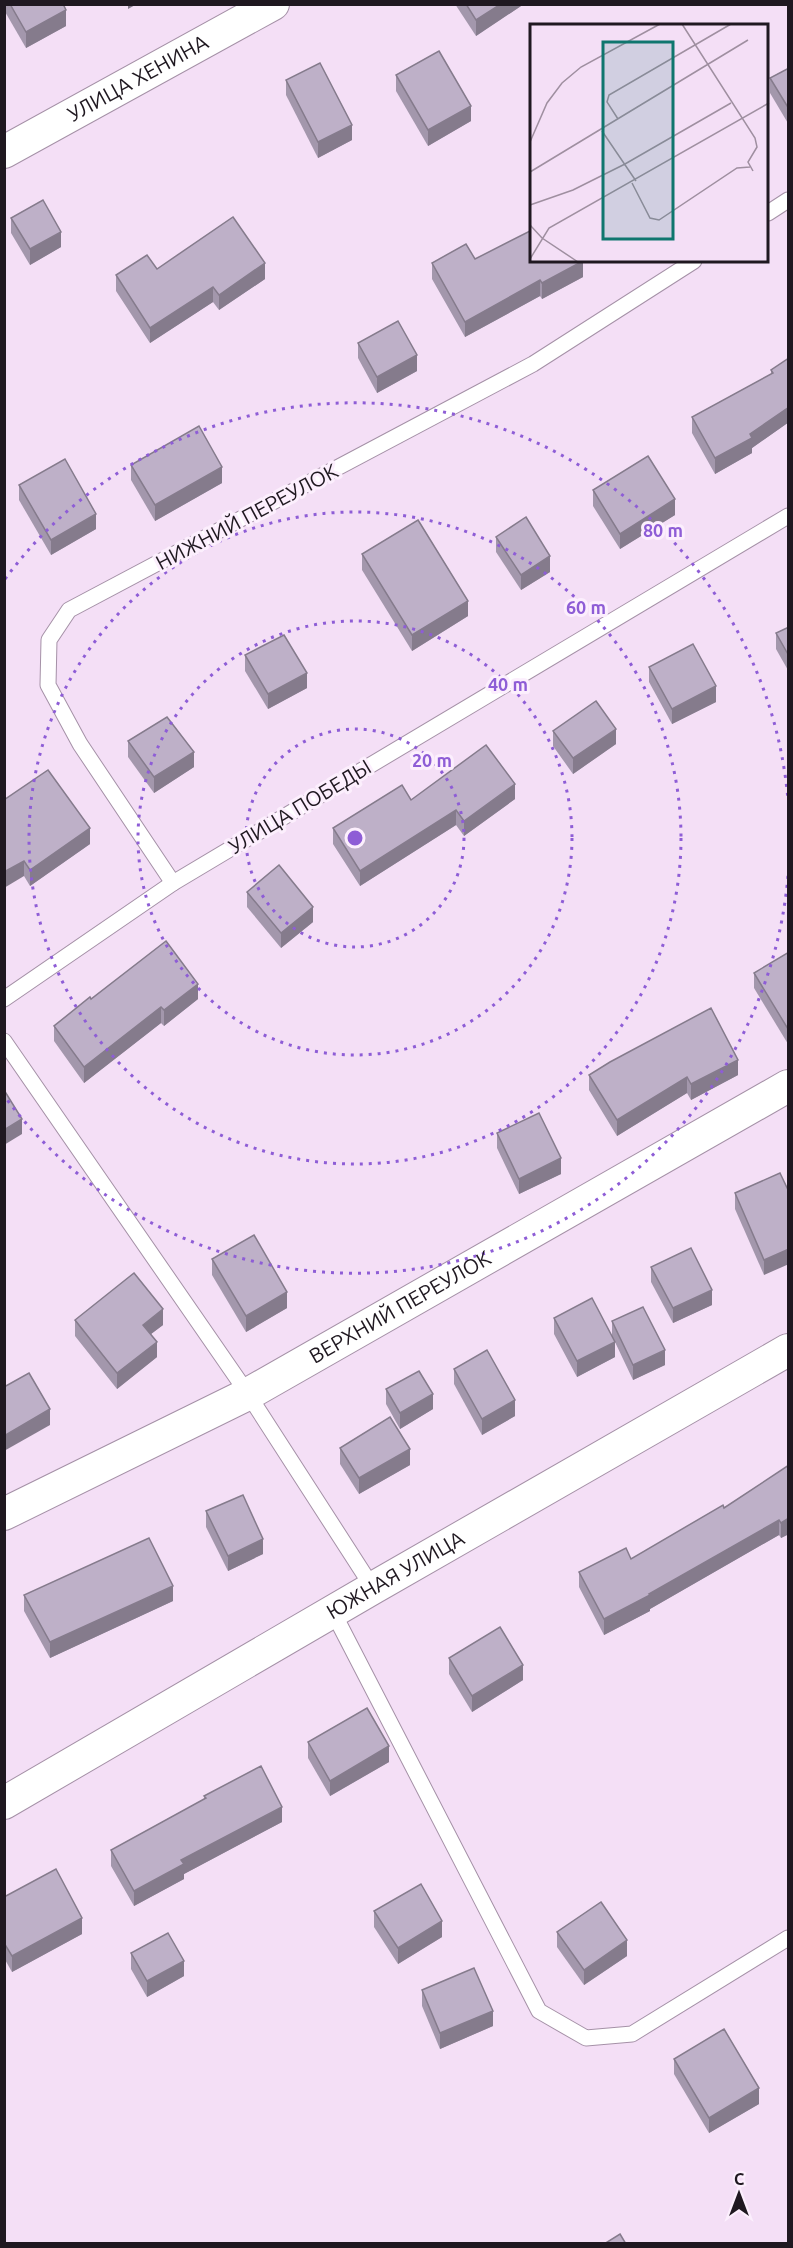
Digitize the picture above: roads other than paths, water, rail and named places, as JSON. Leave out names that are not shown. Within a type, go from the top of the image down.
[{"type":"street","name":"УЛИЦА ХЕНИНА","points":[[4,152],[273,4]]},
{"type":"street","name":"ВЕРХНИЙ ПЕРЕУЛОК","points":[[4,1514],[248,1394],[789,1086]]},
{"type":"street","name":"ЮЖНАЯ УЛИЦА","points":[[4,1803],[789,1350]]},
{"type":"lane","points":[[769,212],[789,200]]},
{"type":"lane","name":"НИЖНИЙ ПЕРЕУЛОК","points":[[173,883],[80,744],[48,685],[49,640],[69,610],[533,364],[692,262]]},
{"type":"lane","name":"УЛИЦА ПОБЕДЫ","points":[[4,999],[173,883],[789,516]]},
{"type":"lane","points":[[4,1041],[248,1394],[373,1588]]},
{"type":"lane","points":[[333,1612],[539,2011],[586,2038],[632,2034],[789,1938]]}]
